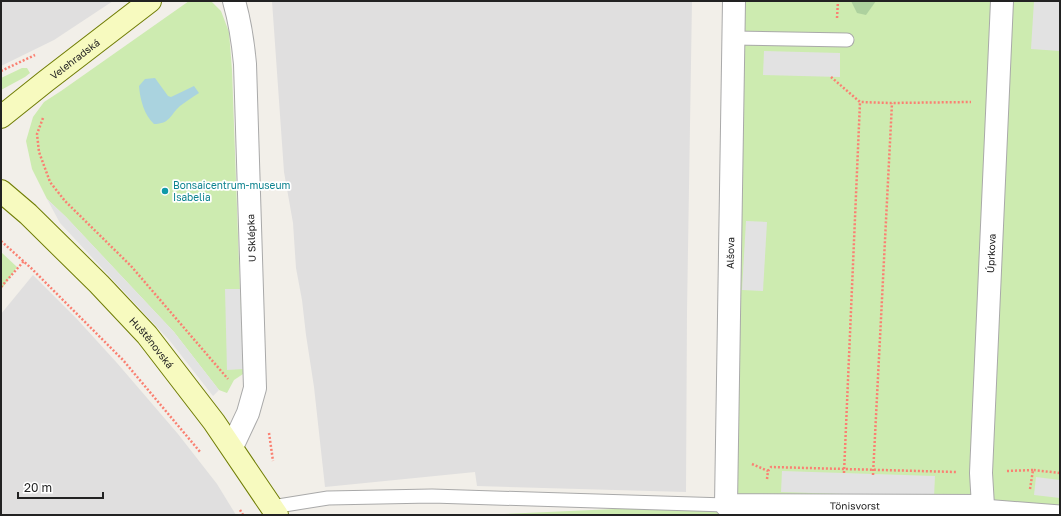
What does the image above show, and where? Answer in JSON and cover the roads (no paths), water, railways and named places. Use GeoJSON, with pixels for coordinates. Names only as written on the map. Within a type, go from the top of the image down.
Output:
{"type":"FeatureCollection","features":[{"type":"Feature","properties":{"kind":"street","name":"Velehradská"},"geometry":{"type":"LineString","coordinates":[[1,117],[150,1]]}},
{"type":"Feature","properties":{"kind":"street","name":"U Sklépka"},"geometry":{"type":"LineString","coordinates":[[232,447],[248,413],[255,388],[245,64],[239,16],[234,1]]}},
{"type":"Feature","properties":{"kind":"street","name":"Alšova"},"geometry":{"type":"LineString","coordinates":[[726,505],[734,1]]}},
{"type":"Feature","properties":{"kind":"street","name":"Úprkova"},"geometry":{"type":"LineString","coordinates":[[983,511],[980,473],[1002,1]]}},
{"type":"Feature","properties":{"kind":"street","name":"Huštěnovská"},"geometry":{"type":"LineString","coordinates":[[1,191],[28,214],[99,284],[147,335],[182,379],[232,447],[274,511]]}},
{"type":"Feature","properties":{"kind":"street","name":"Tönisvorst"},"geometry":{"type":"LineString","coordinates":[[726,505],[983,511]]}},
{"type":"Feature","properties":{"kind":"lane"},"geometry":{"type":"LineString","coordinates":[[733,38],[847,40]]}},
{"type":"Feature","properties":{"kind":"lane"},"geometry":{"type":"LineString","coordinates":[[274,511],[328,498],[432,496],[726,505]]}},
{"type":"Feature","properties":{"kind":"lane"},"geometry":{"type":"LineString","coordinates":[[983,511],[1060,512]]}},
{"type":"Feature","properties":{"kind":"water"},"geometry":{"type":"Polygon","coordinates":[[[155,78],[168,96],[171,97],[194,86],[199,93],[180,106],[167,121],[154,124],[143,106],[139,86],[145,79],[155,78]]]}},
{"type":"Feature","properties":{"kind":"place","name":"Bonsaicentrum-museum Isabelia"},"geometry":{"type":"Point","coordinates":[165,191]}}]}
